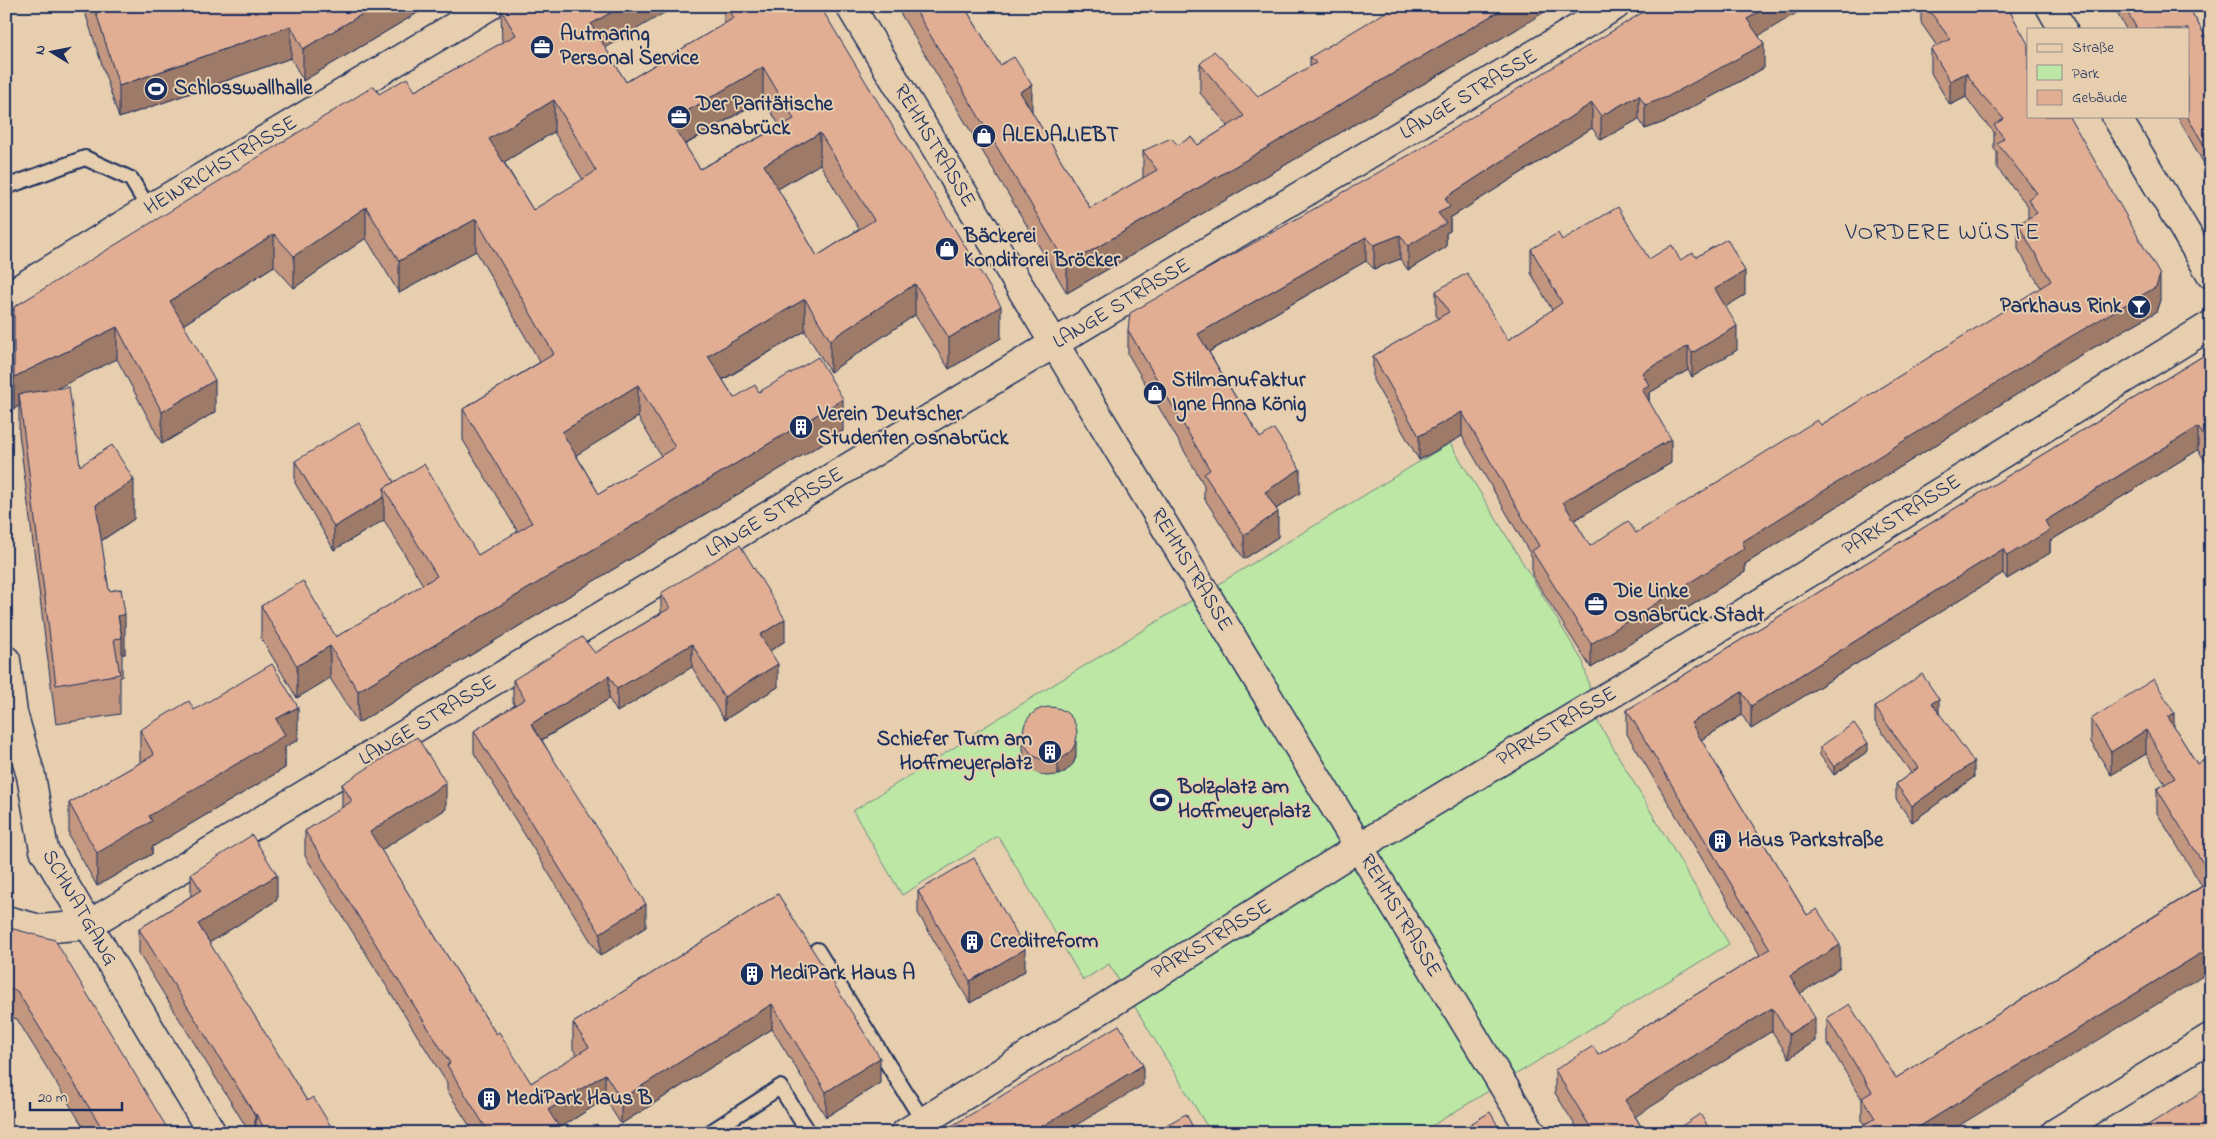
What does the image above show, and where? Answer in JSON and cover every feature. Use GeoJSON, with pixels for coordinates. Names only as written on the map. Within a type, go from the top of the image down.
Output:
{"type":"FeatureCollection","features":[{"type":"Feature","properties":{"kind":"street","name":"HEINRICHSTRASSE"},"geometry":{"type":"LineString","coordinates":[[6,297],[149,209],[489,6]]}},
{"type":"Feature","properties":{"kind":"street","name":"REHMSTRASSE"},"geometry":{"type":"LineString","coordinates":[[850,6],[1532,1133]]}},
{"type":"Feature","properties":{"kind":"street","name":"LANGE STRASSE"},"geometry":{"type":"LineString","coordinates":[[88,925],[1616,6]]}},
{"type":"Feature","properties":{"kind":"street"},"geometry":{"type":"LineString","coordinates":[[2050,6],[2063,28]]}},
{"type":"Feature","properties":{"kind":"street"},"geometry":{"type":"LineString","coordinates":[[2117,118],[2211,274]]}},
{"type":"Feature","properties":{"kind":"street","name":"PARKSTRASSE"},"geometry":{"type":"LineString","coordinates":[[914,1127],[1358,847],[1664,662],[2211,325]]}},
{"type":"Feature","properties":{"kind":"street","name":"SCHNATGANG"},"geometry":{"type":"LineString","coordinates":[[6,660],[13,713],[31,776],[44,850],[212,1133]]}},
{"type":"Feature","properties":{"kind":"street"},"geometry":{"type":"LineString","coordinates":[[6,920],[40,929],[88,925]]}},
{"type":"Feature","properties":{"kind":"street"},"geometry":{"type":"LineString","coordinates":[[2055,1133],[2211,1037]]}},
{"type":"Feature","properties":{"kind":"lane"},"geometry":{"type":"LineString","coordinates":[[6,187],[84,158],[131,179],[149,209]]}},
{"type":"Feature","properties":{"kind":"lane"},"geometry":{"type":"LineString","coordinates":[[818,950],[914,1127]]}},
{"type":"Feature","properties":{"kind":"lane"},"geometry":{"type":"LineString","coordinates":[[709,1133],[780,1087],[809,1133]]}},
{"type":"Feature","properties":{"kind":"green space"},"geometry":{"type":"Polygon","coordinates":[[[1450,443],[1583,662],[1598,722],[1729,944],[1420,1133],[1211,1133],[1109,964],[1083,980],[998,836],[902,895],[853,811],[971,737],[971,735],[1450,443]]]}},
{"type":"Feature","properties":{"kind":"building"},"geometry":{"type":"Polygon","coordinates":[[[94,6],[376,6],[303,49],[291,26],[119,86],[94,6]]]}},
{"type":"Feature","properties":{"kind":"building"},"geometry":{"type":"Polygon","coordinates":[[[508,6],[622,6],[591,24],[626,82],[734,18],[727,6],[820,6],[1001,306],[949,338],[915,284],[830,340],[805,299],[708,356],[734,398],[755,385],[759,392],[818,357],[843,399],[358,691],[330,646],[297,666],[261,606],[303,581],[336,637],[437,576],[384,488],[424,464],[478,555],[532,523],[463,409],[554,354],[476,219],[399,261],[366,207],[294,256],[274,234],[170,301],[215,380],[162,412],[117,327],[14,377],[14,307],[374,86],[379,94],[407,78],[415,91],[516,35],[501,10],[508,6]],[[763,67],[670,121],[700,169],[794,119],[763,67]],[[554,100],[489,139],[533,210],[596,171],[554,100]],[[820,133],[764,165],[817,256],[874,220],[820,133]],[[638,385],[562,432],[599,494],[675,447],[638,385]]]}},
{"type":"Feature","properties":{"kind":"building"},"geometry":{"type":"Polygon","coordinates":[[[913,6],[964,6],[1000,65],[1014,57],[1032,85],[1020,92],[1090,208],[1157,170],[1143,151],[1171,138],[1178,145],[1191,137],[1198,145],[1244,116],[1200,64],[1214,51],[1258,96],[1316,63],[1310,57],[1396,6],[1508,6],[1067,265],[913,6]]]}},
{"type":"Feature","properties":{"kind":"building"},"geometry":{"type":"Polygon","coordinates":[[[1653,6],[1769,6],[1747,19],[1764,44],[1667,97],[1645,105],[1639,95],[1601,116],[1592,103],[1445,198],[1450,207],[1438,213],[1446,223],[1408,246],[1400,235],[1374,245],[1366,237],[1198,334],[1260,438],[1274,429],[1300,469],[1265,492],[1278,512],[1244,535],[1204,474],[1210,470],[1128,330],[1130,313],[1418,150],[1653,6]]]}},
{"type":"Feature","properties":{"kind":"building"},"geometry":{"type":"Polygon","coordinates":[[[1926,6],[2007,6],[2027,42],[2027,118],[2070,118],[2160,275],[2156,287],[2070,337],[1742,542],[1745,548],[1591,644],[1532,551],[1539,546],[1462,412],[1419,436],[1373,356],[1449,312],[1436,291],[1467,273],[1508,340],[1562,303],[1531,249],[1558,233],[1562,240],[1618,207],[1649,259],[1672,245],[1680,260],[1693,253],[1696,257],[1727,239],[1745,271],[1715,289],[1737,326],[1692,353],[1688,346],[1642,373],[1649,385],[1642,389],[1671,439],[1563,502],[1590,546],[1628,521],[1636,533],[1817,420],[1821,425],[2051,281],[2018,224],[2037,213],[2028,199],[2037,193],[1997,143],[2004,138],[1994,125],[2004,119],[1982,95],[1966,73],[1950,81],[1931,49],[1950,39],[1926,6]]]}},
{"type":"Feature","properties":{"kind":"building"},"geometry":{"type":"Polygon","coordinates":[[[2124,6],[2188,6],[2211,46],[2211,157],[2188,118],[2190,118],[2190,28],[2136,28],[2124,6]]]}},
{"type":"Feature","properties":{"kind":"building"},"geometry":{"type":"Polygon","coordinates":[[[2211,351],[2211,447],[2198,427],[2045,521],[2050,530],[2007,556],[2003,549],[1751,706],[1742,692],[1691,723],[1807,915],[1817,909],[1840,945],[1790,976],[1815,1018],[1789,1034],[1772,1008],[1625,1100],[1645,1133],[1594,1133],[1555,1070],[1593,1046],[1598,1055],[1770,949],[1627,710],[2211,351]]]}},
{"type":"Feature","properties":{"kind":"building"},"geometry":{"type":"Polygon","coordinates":[[[69,387],[80,466],[112,445],[134,480],[96,505],[109,591],[121,589],[125,614],[118,616],[122,638],[114,639],[120,674],[56,685],[19,394],[69,387]]]}},
{"type":"Feature","properties":{"kind":"building"},"geometry":{"type":"Polygon","coordinates":[[[359,423],[394,482],[384,488],[384,497],[334,527],[295,461],[359,423]]]}},
{"type":"Feature","properties":{"kind":"building"},"geometry":{"type":"Polygon","coordinates":[[[740,545],[785,619],[760,635],[778,664],[724,697],[692,644],[617,689],[609,676],[531,724],[646,904],[600,933],[474,731],[525,699],[513,680],[582,637],[595,653],[670,608],[661,593],[740,545]]]}},
{"type":"Feature","properties":{"kind":"building"},"geometry":{"type":"Polygon","coordinates":[[[272,664],[298,707],[276,719],[285,735],[149,816],[152,821],[97,853],[69,803],[154,755],[140,730],[189,701],[194,710],[272,664]]]}},
{"type":"Feature","properties":{"kind":"building"},"geometry":{"type":"Polygon","coordinates":[[[1922,674],[1939,699],[1932,703],[1974,762],[1912,806],[1896,784],[1918,768],[1875,707],[1922,674]]]}},
{"type":"Feature","properties":{"kind":"building"},"geometry":{"type":"Polygon","coordinates":[[[2154,679],[2174,713],[2168,717],[2197,764],[2203,760],[2211,773],[2211,876],[2157,789],[2175,778],[2146,730],[2111,752],[2091,719],[2154,679]]]}},
{"type":"Feature","properties":{"kind":"building","name":"Schiefer Turm am Hoffmeyerplatz"},"geometry":{"type":"Polygon","coordinates":[[[1050,707],[1060,709],[1069,715],[1075,724],[1077,734],[1075,744],[1069,753],[1060,759],[1050,761],[1040,759],[1031,753],[1025,744],[1023,734],[1025,724],[1031,715],[1040,709],[1050,707]]]}},
{"type":"Feature","properties":{"kind":"building"},"geometry":{"type":"Polygon","coordinates":[[[1854,723],[1868,743],[1834,767],[1820,747],[1854,723]]]}},
{"type":"Feature","properties":{"kind":"building"},"geometry":{"type":"Polygon","coordinates":[[[417,737],[446,783],[370,832],[496,1034],[499,1032],[531,1083],[589,1047],[573,1023],[778,894],[880,1058],[826,1092],[772,1004],[621,1099],[605,1074],[548,1110],[563,1133],[489,1133],[447,1065],[450,1063],[305,831],[352,801],[342,784],[417,737]]]}},
{"type":"Feature","properties":{"kind":"building"},"geometry":{"type":"Polygon","coordinates":[[[252,835],[277,875],[198,924],[307,1101],[313,1097],[335,1133],[267,1133],[139,929],[201,890],[191,874],[252,835]]]}},
{"type":"Feature","properties":{"kind":"building","name":"Creditreform"},"geometry":{"type":"Polygon","coordinates":[[[974,858],[1025,949],[970,981],[918,891],[974,858]]]}},
{"type":"Feature","properties":{"kind":"building"},"geometry":{"type":"Polygon","coordinates":[[[2211,881],[2211,947],[1909,1133],[1851,1133],[1875,1118],[1862,1098],[1872,1092],[1827,1018],[1849,1004],[1896,1078],[2211,881]]]}},
{"type":"Feature","properties":{"kind":"building"},"geometry":{"type":"Polygon","coordinates":[[[6,927],[55,940],[170,1133],[105,1133],[17,991],[6,988],[6,927]]]}},
{"type":"Feature","properties":{"kind":"building"},"geometry":{"type":"Polygon","coordinates":[[[1119,1025],[1143,1065],[1031,1133],[940,1133],[1119,1025]]]}},
{"type":"Feature","properties":{"kind":"building"},"geometry":{"type":"Polygon","coordinates":[[[2211,1086],[2211,1133],[2135,1133],[2211,1086]]]}},
{"type":"Feature","properties":{"kind":"building"},"geometry":{"type":"Polygon","coordinates":[[[1490,1112],[1502,1133],[1456,1133],[1490,1112]]]}},
{"type":"Feature","properties":{"kind":"building"},"geometry":{"type":"Polygon","coordinates":[[[1186,1114],[1196,1133],[1152,1133],[1186,1114]]]}},
{"type":"Feature","properties":{"kind":"building"},"geometry":{"type":"Polygon","coordinates":[[[1700,1114],[1712,1133],[1671,1133],[1700,1114]]]}},
{"type":"Feature","properties":{"kind":"place","name":"Autmaring Personal Service"},"geometry":{"type":"Point","coordinates":[542,47]}},
{"type":"Feature","properties":{"kind":"place","name":"Schlosswallhalle"},"geometry":{"type":"Point","coordinates":[156,89]}},
{"type":"Feature","properties":{"kind":"place","name":"Der Paritätische Osnabrück"},"geometry":{"type":"Point","coordinates":[679,117]}},
{"type":"Feature","properties":{"kind":"place","name":"ALENA.LIEBT"},"geometry":{"type":"Point","coordinates":[984,136]}},
{"type":"Feature","properties":{"kind":"place","name":"Bäckerei Konditorei Bröcker"},"geometry":{"type":"Point","coordinates":[947,249]}},
{"type":"Feature","properties":{"kind":"place","name":"Parkhaus Rink"},"geometry":{"type":"Point","coordinates":[2139,307]}},
{"type":"Feature","properties":{"kind":"place","name":"Stilmanufaktur Igne Anna König"},"geometry":{"type":"Point","coordinates":[1155,393]}},
{"type":"Feature","properties":{"kind":"place","name":"Verein Deutscher Studenten Osnabrück"},"geometry":{"type":"Point","coordinates":[801,427]}},
{"type":"Feature","properties":{"kind":"place","name":"Die Linke Osnabrück Stadt"},"geometry":{"type":"Point","coordinates":[1596,604]}},
{"type":"Feature","properties":{"kind":"place","name":"Schiefer Turm am Hoffmeyerplatz"},"geometry":{"type":"Point","coordinates":[1050,752]}},
{"type":"Feature","properties":{"kind":"place","name":"Bolzplatz am Hoffmeyerplatz"},"geometry":{"type":"Point","coordinates":[1161,800]}},
{"type":"Feature","properties":{"kind":"place","name":"Haus Parkstraße"},"geometry":{"type":"Point","coordinates":[1720,841]}},
{"type":"Feature","properties":{"kind":"place","name":"Creditreform"},"geometry":{"type":"Point","coordinates":[972,942]}},
{"type":"Feature","properties":{"kind":"place","name":"MediPark Haus A"},"geometry":{"type":"Point","coordinates":[752,974]}},
{"type":"Feature","properties":{"kind":"place","name":"MediPark Haus B"},"geometry":{"type":"Point","coordinates":[489,1099]}},
{"type":"Feature","properties":{"kind":"district","name":"VORDERE WÜSTE"},"geometry":{"type":"Point","coordinates":[1943,233]}}]}
